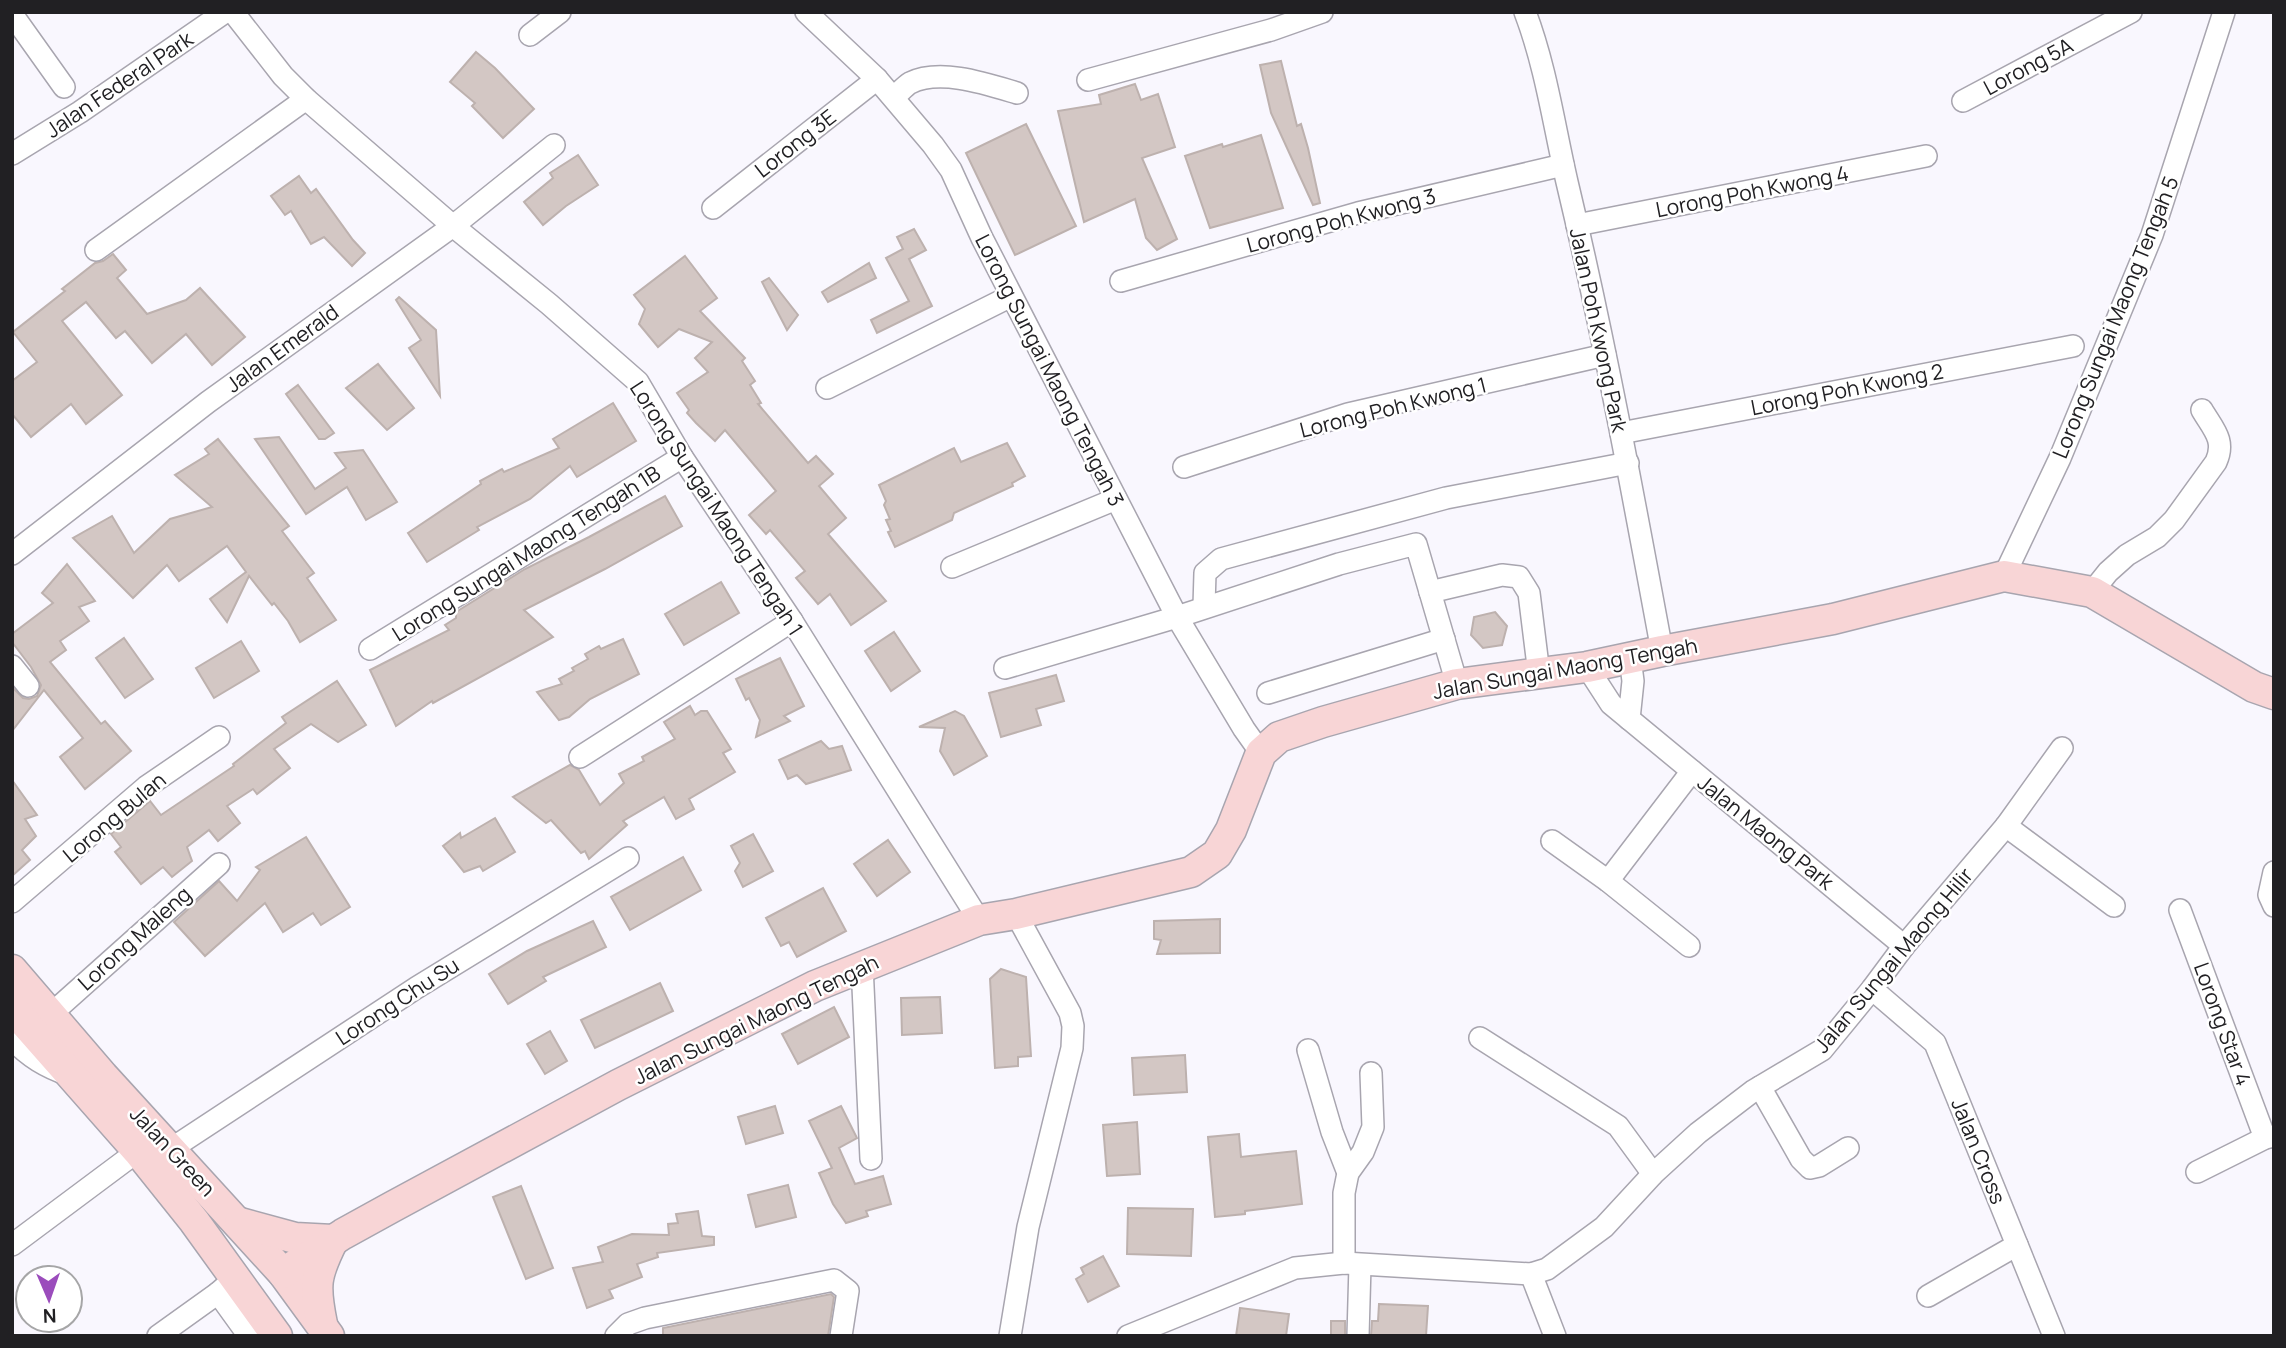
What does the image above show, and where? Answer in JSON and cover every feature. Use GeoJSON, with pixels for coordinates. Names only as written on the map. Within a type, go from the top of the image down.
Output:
{"type":"FeatureCollection","features":[{"type":"Feature","properties":{"kind":"street","name":"Jalan Federal Park"},"geometry":{"type":"LineString","coordinates":[[12,155],[80,112],[225,12]]}},
{"type":"Feature","properties":{"kind":"street","name":"Lorong Sungai Maong Tengah 1"},"geometry":{"type":"LineString","coordinates":[[233,12],[306,99],[638,382],[682,457],[792,621],[979,920]]}},
{"type":"Feature","properties":{"kind":"street"},"geometry":{"type":"LineString","coordinates":[[530,35],[560,12]]}},
{"type":"Feature","properties":{"kind":"street","name":"Lorong Sungai Maong Tengah 3"},"geometry":{"type":"LineString","coordinates":[[806,12],[894,97],[951,170],[982,239],[1177,617],[1261,753]]}},
{"type":"Feature","properties":{"kind":"street"},"geometry":{"type":"LineString","coordinates":[[1088,80],[1271,30],[1322,12]]}},
{"type":"Feature","properties":{"kind":"street","name":"Lorong 5A"},"geometry":{"type":"LineString","coordinates":[[1963,101],[2131,12]]}},
{"type":"Feature","properties":{"kind":"street","name":"Lorong Sungai Maong Tengah 5"},"geometry":{"type":"LineString","coordinates":[[2004,576],[2060,458],[2152,235],[2224,12]]}},
{"type":"Feature","properties":{"kind":"street"},"geometry":{"type":"LineString","coordinates":[[12,14],[64,87]]}},
{"type":"Feature","properties":{"kind":"street","name":"Jalan Poh Kwong Park"},"geometry":{"type":"LineString","coordinates":[[1532,14],[1628,463],[1662,651]]}},
{"type":"Feature","properties":{"kind":"street"},"geometry":{"type":"LineString","coordinates":[[894,97],[910,83],[939,76],[980,82],[1017,93]]}},
{"type":"Feature","properties":{"kind":"street","name":"Lorong 3E"},"geometry":{"type":"LineString","coordinates":[[713,208],[877,79]]}},
{"type":"Feature","properties":{"kind":"street"},"geometry":{"type":"LineString","coordinates":[[96,250],[306,99]]}},
{"type":"Feature","properties":{"kind":"street","name":"Jalan Emerald"},"geometry":{"type":"LineString","coordinates":[[12,554],[208,402],[453,226],[554,145]]}},
{"type":"Feature","properties":{"kind":"street","name":"Lorong Poh Kwong 4"},"geometry":{"type":"LineString","coordinates":[[1577,225],[1926,156]]}},
{"type":"Feature","properties":{"kind":"street","name":"Lorong Poh Kwong 3"},"geometry":{"type":"LineString","coordinates":[[1121,281],[1358,213],[1563,165]]}},
{"type":"Feature","properties":{"kind":"street"},"geometry":{"type":"LineString","coordinates":[[827,388],[1011,296]]}},
{"type":"Feature","properties":{"kind":"street","name":"Lorong Poh Kwong 2"},"geometry":{"type":"LineString","coordinates":[[1621,433],[2073,346]]}},
{"type":"Feature","properties":{"kind":"street","name":"Lorong Poh Kwong 1"},"geometry":{"type":"LineString","coordinates":[[1184,467],[1348,414],[1605,355]]}},
{"type":"Feature","properties":{"kind":"street"},"geometry":{"type":"LineString","coordinates":[[2092,592],[2108,572],[2133,551],[2157,537],[2174,520],[2216,462],[2220,453],[2220,440],[2202,410]]}},
{"type":"Feature","properties":{"kind":"street","name":"Lorong Sungai Maong Tengah 1B"},"geometry":{"type":"LineString","coordinates":[[370,649],[682,457]]}},
{"type":"Feature","properties":{"kind":"street"},"geometry":{"type":"LineString","coordinates":[[1204,606],[1205,573],[1221,559],[1446,498],[1628,463]]}},
{"type":"Feature","properties":{"kind":"street"},"geometry":{"type":"LineString","coordinates":[[952,567],[1116,499]]}},
{"type":"Feature","properties":{"kind":"street"},"geometry":{"type":"LineString","coordinates":[[1407,508],[1457,684]]}},
{"type":"Feature","properties":{"kind":"street"},"geometry":{"type":"LineString","coordinates":[[1005,668],[1177,617],[1339,564],[1416,544]]}},
{"type":"Feature","properties":{"kind":"street"},"geometry":{"type":"LineString","coordinates":[[1430,592],[1502,575],[1519,577],[1529,593],[1539,674]]}},
{"type":"Feature","properties":{"kind":"street","name":"Jalan Sungai Maong Tengah"},"geometry":{"type":"LineString","coordinates":[[284,1273],[333,1240],[618,1085],[862,965],[979,920],[1016,914],[1191,872],[1217,854],[1231,830],[1261,753],[1279,737],[1323,722],[1457,684],[1587,667],[1833,619],[2004,576],[2092,592],[2253,687],[2274,694]]}},
{"type":"Feature","properties":{"kind":"street"},"geometry":{"type":"LineString","coordinates":[[580,757],[792,621]]}},
{"type":"Feature","properties":{"kind":"street"},"geometry":{"type":"LineString","coordinates":[[1268,693],[1444,639]]}},
{"type":"Feature","properties":{"kind":"street"},"geometry":{"type":"LineString","coordinates":[[1629,719],[1633,681],[1630,657]]}},
{"type":"Feature","properties":{"kind":"street"},"geometry":{"type":"LineString","coordinates":[[12,666],[28,686]]}},
{"type":"Feature","properties":{"kind":"street","name":"Jalan Maong Park"},"geometry":{"type":"LineString","coordinates":[[1587,667],[1611,704],[1904,946]]}},
{"type":"Feature","properties":{"kind":"street","name":"Lorong Bulan"},"geometry":{"type":"LineString","coordinates":[[12,902],[146,787],[219,737]]}},
{"type":"Feature","properties":{"kind":"street","name":"Jalan Sungai Maong Hilir"},"geometry":{"type":"LineString","coordinates":[[1531,1274],[1547,1269],[1604,1227],[1653,1174],[1698,1133],[1760,1087],[1822,1050],[1904,946],[2006,826],[2062,748]]}},
{"type":"Feature","properties":{"kind":"street"},"geometry":{"type":"LineString","coordinates":[[1608,881],[1692,771]]}},
{"type":"Feature","properties":{"kind":"street"},"geometry":{"type":"LineString","coordinates":[[2006,826],[2114,906]]}},
{"type":"Feature","properties":{"kind":"street"},"geometry":{"type":"LineString","coordinates":[[1552,841],[1608,881],[1689,946]]}},
{"type":"Feature","properties":{"kind":"street","name":"Lorong Chu Su"},"geometry":{"type":"LineString","coordinates":[[171,1149],[415,988],[628,858]]}},
{"type":"Feature","properties":{"kind":"street","name":"Lorong Maleng"},"geometry":{"type":"LineString","coordinates":[[51,1014],[219,864]]}},
{"type":"Feature","properties":{"kind":"street"},"geometry":{"type":"LineString","coordinates":[[2274,872],[2269,895],[2274,906]]}},
{"type":"Feature","properties":{"kind":"street","name":"Lorong Star 4"},"geometry":{"type":"LineString","coordinates":[[2180,910],[2269,1137],[2197,1172]]}},
{"type":"Feature","properties":{"kind":"street"},"geometry":{"type":"LineString","coordinates":[[1010,1336],[1028,1227],[1072,1048],[1073,1026],[1070,1013],[1016,914]]}},
{"type":"Feature","properties":{"kind":"street"},"geometry":{"type":"LineString","coordinates":[[862,965],[871,1158]]}},
{"type":"Feature","properties":{"kind":"street","name":"Jalan Green"},"geometry":{"type":"LineString","coordinates":[[12,970],[103,1076],[284,1273],[326,1331]]}},
{"type":"Feature","properties":{"kind":"street","name":"Jalan Cross"},"geometry":{"type":"LineString","coordinates":[[1872,989],[1936,1043],[2017,1245],[2046,1333]]}},
{"type":"Feature","properties":{"kind":"street","name":"Jalan Green"},"geometry":{"type":"LineString","coordinates":[[12,1008],[138,1151],[194,1222],[226,1286],[278,1336]]}},
{"type":"Feature","properties":{"kind":"street"},"geometry":{"type":"LineString","coordinates":[[1480,1038],[1618,1126],[1653,1174]]}},
{"type":"Feature","properties":{"kind":"street"},"geometry":{"type":"LineString","coordinates":[[12,1039],[43,1065],[74,1077]]}},
{"type":"Feature","properties":{"kind":"street"},"geometry":{"type":"LineString","coordinates":[[1308,1050],[1332,1132],[1348,1174]]}},
{"type":"Feature","properties":{"kind":"street"},"geometry":{"type":"LineString","coordinates":[[1358,1336],[1344,1193],[1348,1174],[1363,1152],[1373,1127],[1371,1073]]}},
{"type":"Feature","properties":{"kind":"street"},"geometry":{"type":"LineString","coordinates":[[1760,1087],[1801,1159],[1810,1168],[1819,1166],[1847,1148]]}},
{"type":"Feature","properties":{"kind":"street"},"geometry":{"type":"LineString","coordinates":[[12,1245],[138,1151]]}},
{"type":"Feature","properties":{"kind":"street"},"geometry":{"type":"LineString","coordinates":[[194,1222],[253,1262],[284,1273],[278,1293],[278,1336]]}},
{"type":"Feature","properties":{"kind":"street"},"geometry":{"type":"LineString","coordinates":[[240,1223],[295,1238],[333,1240],[320,1267],[316,1294],[326,1331]]}},
{"type":"Feature","properties":{"kind":"street"},"geometry":{"type":"LineString","coordinates":[[1928,1296],[2017,1245]]}},
{"type":"Feature","properties":{"kind":"street"},"geometry":{"type":"LineString","coordinates":[[1128,1336],[1295,1268],[1352,1264],[1531,1274],[1555,1336]]}},
{"type":"Feature","properties":{"kind":"street"},"geometry":{"type":"LineString","coordinates":[[622,1333],[628,1324],[645,1318],[834,1280],[848,1291],[841,1336]]}},
{"type":"Feature","properties":{"kind":"street"},"geometry":{"type":"LineString","coordinates":[[158,1336],[226,1286],[249,1336]]}},
{"type":"Feature","properties":{"kind":"building"},"geometry":{"type":"Polygon","coordinates":[[[476,52],[534,109],[503,138],[472,106],[475,103],[450,82],[476,52]]]}},
{"type":"Feature","properties":{"kind":"building"},"geometry":{"type":"Polygon","coordinates":[[[1281,61],[1297,126],[1301,124],[1308,148],[1320,203],[1313,205],[1271,113],[1260,65],[1281,61]]]}},
{"type":"Feature","properties":{"kind":"building"},"geometry":{"type":"Polygon","coordinates":[[[1135,84],[1141,100],[1158,94],[1175,147],[1142,158],[1177,239],[1157,250],[1146,238],[1135,199],[1084,222],[1058,111],[1101,104],[1099,95],[1135,84]]]}},
{"type":"Feature","properties":{"kind":"building"},"geometry":{"type":"Polygon","coordinates":[[[1026,124],[1076,226],[1015,255],[966,153],[1026,124]]]}},
{"type":"Feature","properties":{"kind":"building"},"geometry":{"type":"Polygon","coordinates":[[[1261,135],[1283,208],[1210,228],[1185,156],[1261,135]]]}},
{"type":"Feature","properties":{"kind":"building"},"geometry":{"type":"Polygon","coordinates":[[[578,155],[598,185],[543,225],[524,202],[553,178],[550,173],[578,155]]]}},
{"type":"Feature","properties":{"kind":"building"},"geometry":{"type":"Polygon","coordinates":[[[299,176],[311,193],[316,189],[365,253],[352,266],[324,237],[311,244],[291,211],[285,215],[271,196],[299,176]]]}},
{"type":"Feature","properties":{"kind":"building"},"geometry":{"type":"Polygon","coordinates":[[[914,229],[926,250],[909,259],[932,306],[877,333],[871,320],[909,301],[886,258],[903,249],[897,237],[914,229]]]}},
{"type":"Feature","properties":{"kind":"building"},"geometry":{"type":"Polygon","coordinates":[[[113,254],[126,270],[117,278],[147,314],[186,300],[200,288],[245,337],[212,365],[186,334],[152,363],[125,331],[116,338],[86,302],[62,321],[122,395],[86,424],[71,404],[31,437],[12,414],[12,381],[37,362],[13,332],[65,291],[62,289],[95,263],[113,254]]]}},
{"type":"Feature","properties":{"kind":"building"},"geometry":{"type":"Polygon","coordinates":[[[685,256],[717,298],[700,311],[745,358],[742,361],[755,381],[750,385],[761,403],[758,404],[808,463],[816,456],[833,474],[819,486],[846,518],[828,534],[886,601],[851,625],[830,594],[818,604],[796,578],[805,571],[770,530],[766,534],[749,515],[776,491],[725,430],[715,441],[696,423],[687,413],[689,410],[677,393],[708,372],[695,358],[712,342],[679,329],[658,347],[639,324],[645,309],[634,295],[685,256]]]}},
{"type":"Feature","properties":{"kind":"building"},"geometry":{"type":"Polygon","coordinates":[[[869,263],[876,278],[828,302],[822,292],[869,263]]]}},
{"type":"Feature","properties":{"kind":"building"},"geometry":{"type":"Polygon","coordinates":[[[769,278],[798,315],[787,330],[762,282],[769,278]]]}},
{"type":"Feature","properties":{"kind":"building"},"geometry":{"type":"Polygon","coordinates":[[[399,297],[436,330],[440,396],[409,348],[421,340],[396,300],[399,297]]]}},
{"type":"Feature","properties":{"kind":"building"},"geometry":{"type":"Polygon","coordinates":[[[378,364],[414,408],[387,430],[346,388],[378,364]]]}},
{"type":"Feature","properties":{"kind":"building"},"geometry":{"type":"Polygon","coordinates":[[[298,385],[334,433],[325,439],[319,439],[286,394],[298,385]]]}},
{"type":"Feature","properties":{"kind":"building"},"geometry":{"type":"Polygon","coordinates":[[[613,403],[636,441],[577,477],[570,466],[530,499],[477,527],[479,530],[427,562],[408,533],[481,484],[480,481],[502,469],[504,472],[559,448],[553,439],[613,403]]]}},
{"type":"Feature","properties":{"kind":"building"},"geometry":{"type":"Polygon","coordinates":[[[279,437],[315,489],[346,468],[335,453],[363,450],[397,502],[366,520],[347,487],[306,514],[255,439],[279,437]]]}},
{"type":"Feature","properties":{"kind":"building"},"geometry":{"type":"Polygon","coordinates":[[[218,439],[289,526],[282,531],[314,573],[307,578],[336,620],[300,642],[288,621],[249,576],[227,622],[210,599],[246,572],[227,546],[179,581],[167,565],[133,598],[73,538],[112,516],[134,553],[170,519],[212,507],[175,475],[209,454],[205,449],[218,439]]]}},
{"type":"Feature","properties":{"kind":"building"},"geometry":{"type":"Polygon","coordinates":[[[1007,443],[1025,476],[1012,483],[1013,486],[954,513],[952,520],[895,547],[888,532],[891,531],[886,520],[890,519],[879,485],[954,448],[961,462],[1007,443]]]}},
{"type":"Feature","properties":{"kind":"building"},"geometry":{"type":"Polygon","coordinates":[[[665,496],[682,526],[524,610],[553,637],[433,703],[432,701],[396,726],[370,670],[449,630],[445,625],[456,618],[456,612],[525,569],[665,496]]]}},
{"type":"Feature","properties":{"kind":"building"},"geometry":{"type":"Polygon","coordinates":[[[67,564],[95,601],[79,607],[89,621],[60,641],[66,650],[50,662],[101,724],[105,721],[131,751],[85,789],[60,757],[83,738],[44,690],[12,731],[12,687],[23,698],[29,699],[37,696],[41,685],[12,642],[12,634],[53,603],[42,593],[67,564]]]}},
{"type":"Feature","properties":{"kind":"building"},"geometry":{"type":"Polygon","coordinates":[[[721,582],[739,613],[684,645],[665,614],[721,582]]]}},
{"type":"Feature","properties":{"kind":"building"},"geometry":{"type":"Polygon","coordinates":[[[1495,612],[1507,626],[1502,645],[1483,648],[1471,635],[1474,617],[1495,612]]]}},
{"type":"Feature","properties":{"kind":"building"},"geometry":{"type":"Polygon","coordinates":[[[894,632],[920,671],[891,691],[865,651],[894,632]]]}},
{"type":"Feature","properties":{"kind":"building"},"geometry":{"type":"Polygon","coordinates":[[[124,638],[153,679],[125,698],[96,658],[124,638]]]}},
{"type":"Feature","properties":{"kind":"building"},"geometry":{"type":"Polygon","coordinates":[[[623,639],[639,674],[590,699],[569,717],[559,720],[537,692],[562,684],[559,679],[588,659],[585,654],[599,646],[601,649],[623,639]]]}},
{"type":"Feature","properties":{"kind":"building"},"geometry":{"type":"Polygon","coordinates":[[[241,641],[259,671],[214,698],[196,668],[241,641]]]}},
{"type":"Feature","properties":{"kind":"building"},"geometry":{"type":"Polygon","coordinates":[[[780,658],[804,706],[784,716],[790,721],[756,737],[760,720],[736,679],[780,658]]]}},
{"type":"Feature","properties":{"kind":"building"},"geometry":{"type":"Polygon","coordinates":[[[1056,675],[1064,701],[1036,709],[1041,725],[1001,737],[989,693],[1056,675]]]}},
{"type":"Feature","properties":{"kind":"building"},"geometry":{"type":"Polygon","coordinates":[[[337,681],[366,725],[338,742],[311,724],[274,749],[290,768],[257,794],[253,789],[227,806],[240,823],[218,841],[209,830],[187,847],[192,861],[172,877],[163,867],[141,884],[115,852],[121,847],[111,834],[150,801],[161,815],[234,766],[233,764],[286,723],[282,717],[337,681]]]}},
{"type":"Feature","properties":{"kind":"building"},"geometry":{"type":"Polygon","coordinates":[[[690,706],[695,715],[707,711],[731,749],[723,753],[735,772],[689,799],[694,809],[676,819],[664,797],[623,821],[627,825],[589,859],[585,851],[581,853],[551,820],[546,823],[513,797],[570,765],[579,770],[600,805],[624,783],[619,774],[644,761],[642,757],[675,739],[664,722],[690,706]]]}},
{"type":"Feature","properties":{"kind":"building"},"geometry":{"type":"Polygon","coordinates":[[[955,711],[964,716],[987,756],[954,775],[940,751],[945,728],[919,727],[955,711]]]}},
{"type":"Feature","properties":{"kind":"building"},"geometry":{"type":"Polygon","coordinates":[[[821,741],[829,749],[842,746],[851,770],[806,784],[797,775],[788,779],[779,760],[821,741]]]}},
{"type":"Feature","properties":{"kind":"building"},"geometry":{"type":"Polygon","coordinates":[[[12,780],[37,815],[25,819],[36,836],[22,850],[30,860],[12,876],[12,780]]]}},
{"type":"Feature","properties":{"kind":"building"},"geometry":{"type":"Polygon","coordinates":[[[495,818],[515,852],[483,871],[480,866],[464,872],[443,846],[460,833],[461,838],[495,818]]]}},
{"type":"Feature","properties":{"kind":"building"},"geometry":{"type":"Polygon","coordinates":[[[753,834],[773,871],[743,887],[735,871],[740,863],[731,846],[753,834]]]}},
{"type":"Feature","properties":{"kind":"building"},"geometry":{"type":"Polygon","coordinates":[[[306,837],[350,907],[321,925],[313,913],[283,932],[265,903],[205,956],[174,922],[219,881],[237,901],[260,870],[256,867],[306,837]]]}},
{"type":"Feature","properties":{"kind":"building"},"geometry":{"type":"Polygon","coordinates":[[[888,840],[910,872],[877,896],[854,864],[888,840]]]}},
{"type":"Feature","properties":{"kind":"building"},"geometry":{"type":"Polygon","coordinates":[[[683,857],[701,890],[630,930],[611,897],[683,857]]]}},
{"type":"Feature","properties":{"kind":"building"},"geometry":{"type":"Polygon","coordinates":[[[823,888],[846,931],[797,957],[789,942],[781,946],[766,918],[823,888]]]}},
{"type":"Feature","properties":{"kind":"building"},"geometry":{"type":"Polygon","coordinates":[[[1220,919],[1220,953],[1157,954],[1161,940],[1154,939],[1154,921],[1220,919]]]}},
{"type":"Feature","properties":{"kind":"building"},"geometry":{"type":"Polygon","coordinates":[[[593,921],[606,947],[543,977],[546,981],[508,1004],[489,974],[527,951],[593,921]]]}},
{"type":"Feature","properties":{"kind":"building"},"geometry":{"type":"Polygon","coordinates":[[[1001,969],[1026,977],[1031,1056],[1018,1057],[1018,1066],[995,1068],[990,979],[1001,969]]]}},
{"type":"Feature","properties":{"kind":"building"},"geometry":{"type":"Polygon","coordinates":[[[660,983],[673,1011],[595,1048],[581,1020],[660,983]]]}},
{"type":"Feature","properties":{"kind":"building"},"geometry":{"type":"Polygon","coordinates":[[[940,997],[942,1033],[902,1035],[901,998],[940,997]]]}},
{"type":"Feature","properties":{"kind":"building"},"geometry":{"type":"Polygon","coordinates":[[[834,1007],[849,1037],[798,1064],[782,1034],[834,1007]]]}},
{"type":"Feature","properties":{"kind":"building"},"geometry":{"type":"Polygon","coordinates":[[[550,1031],[567,1061],[545,1074],[527,1044],[550,1031]]]}},
{"type":"Feature","properties":{"kind":"building"},"geometry":{"type":"Polygon","coordinates":[[[1185,1055],[1187,1092],[1134,1095],[1132,1058],[1185,1055]]]}},
{"type":"Feature","properties":{"kind":"building"},"geometry":{"type":"Polygon","coordinates":[[[775,1106],[783,1133],[746,1144],[738,1117],[775,1106]]]}},
{"type":"Feature","properties":{"kind":"building"},"geometry":{"type":"Polygon","coordinates":[[[841,1106],[857,1138],[839,1148],[855,1184],[883,1176],[891,1204],[866,1211],[868,1216],[846,1223],[833,1204],[819,1173],[832,1168],[809,1121],[841,1106]]]}},
{"type":"Feature","properties":{"kind":"building"},"geometry":{"type":"Polygon","coordinates":[[[1137,1122],[1140,1174],[1107,1176],[1103,1125],[1137,1122]]]}},
{"type":"Feature","properties":{"kind":"building"},"geometry":{"type":"Polygon","coordinates":[[[1239,1134],[1241,1157],[1296,1151],[1302,1204],[1215,1217],[1208,1137],[1239,1134]]]}},
{"type":"Feature","properties":{"kind":"building"},"geometry":{"type":"Polygon","coordinates":[[[788,1185],[796,1217],[756,1227],[748,1195],[788,1185]]]}},
{"type":"Feature","properties":{"kind":"building"},"geometry":{"type":"Polygon","coordinates":[[[521,1186],[553,1268],[526,1279],[493,1197],[521,1186]]]}},
{"type":"Feature","properties":{"kind":"building"},"geometry":{"type":"Polygon","coordinates":[[[1128,1208],[1193,1209],[1191,1256],[1127,1254],[1128,1208]]]}},
{"type":"Feature","properties":{"kind":"building"},"geometry":{"type":"Polygon","coordinates":[[[698,1211],[702,1236],[714,1237],[714,1245],[657,1253],[658,1257],[637,1264],[642,1277],[609,1290],[613,1298],[587,1308],[573,1268],[603,1262],[598,1247],[632,1234],[669,1235],[668,1224],[678,1223],[676,1214],[698,1211]]]}},
{"type":"Feature","properties":{"kind":"building"},"geometry":{"type":"Polygon","coordinates":[[[1103,1256],[1119,1286],[1088,1302],[1076,1279],[1084,1274],[1081,1268],[1103,1256]]]}},
{"type":"Feature","properties":{"kind":"building"},"geometry":{"type":"Polygon","coordinates":[[[831,1294],[834,1297],[828,1336],[663,1336],[663,1328],[831,1294]]]}},
{"type":"Feature","properties":{"kind":"building"},"geometry":{"type":"Polygon","coordinates":[[[1379,1304],[1428,1306],[1426,1336],[1371,1336],[1372,1321],[1378,1321],[1379,1304]]]}},
{"type":"Feature","properties":{"kind":"building"},"geometry":{"type":"Polygon","coordinates":[[[1240,1308],[1289,1314],[1286,1336],[1236,1336],[1240,1308]]]}},
{"type":"Feature","properties":{"kind":"building"},"geometry":{"type":"Polygon","coordinates":[[[1331,1321],[1345,1321],[1345,1336],[1331,1336],[1331,1321]]]}}]}
